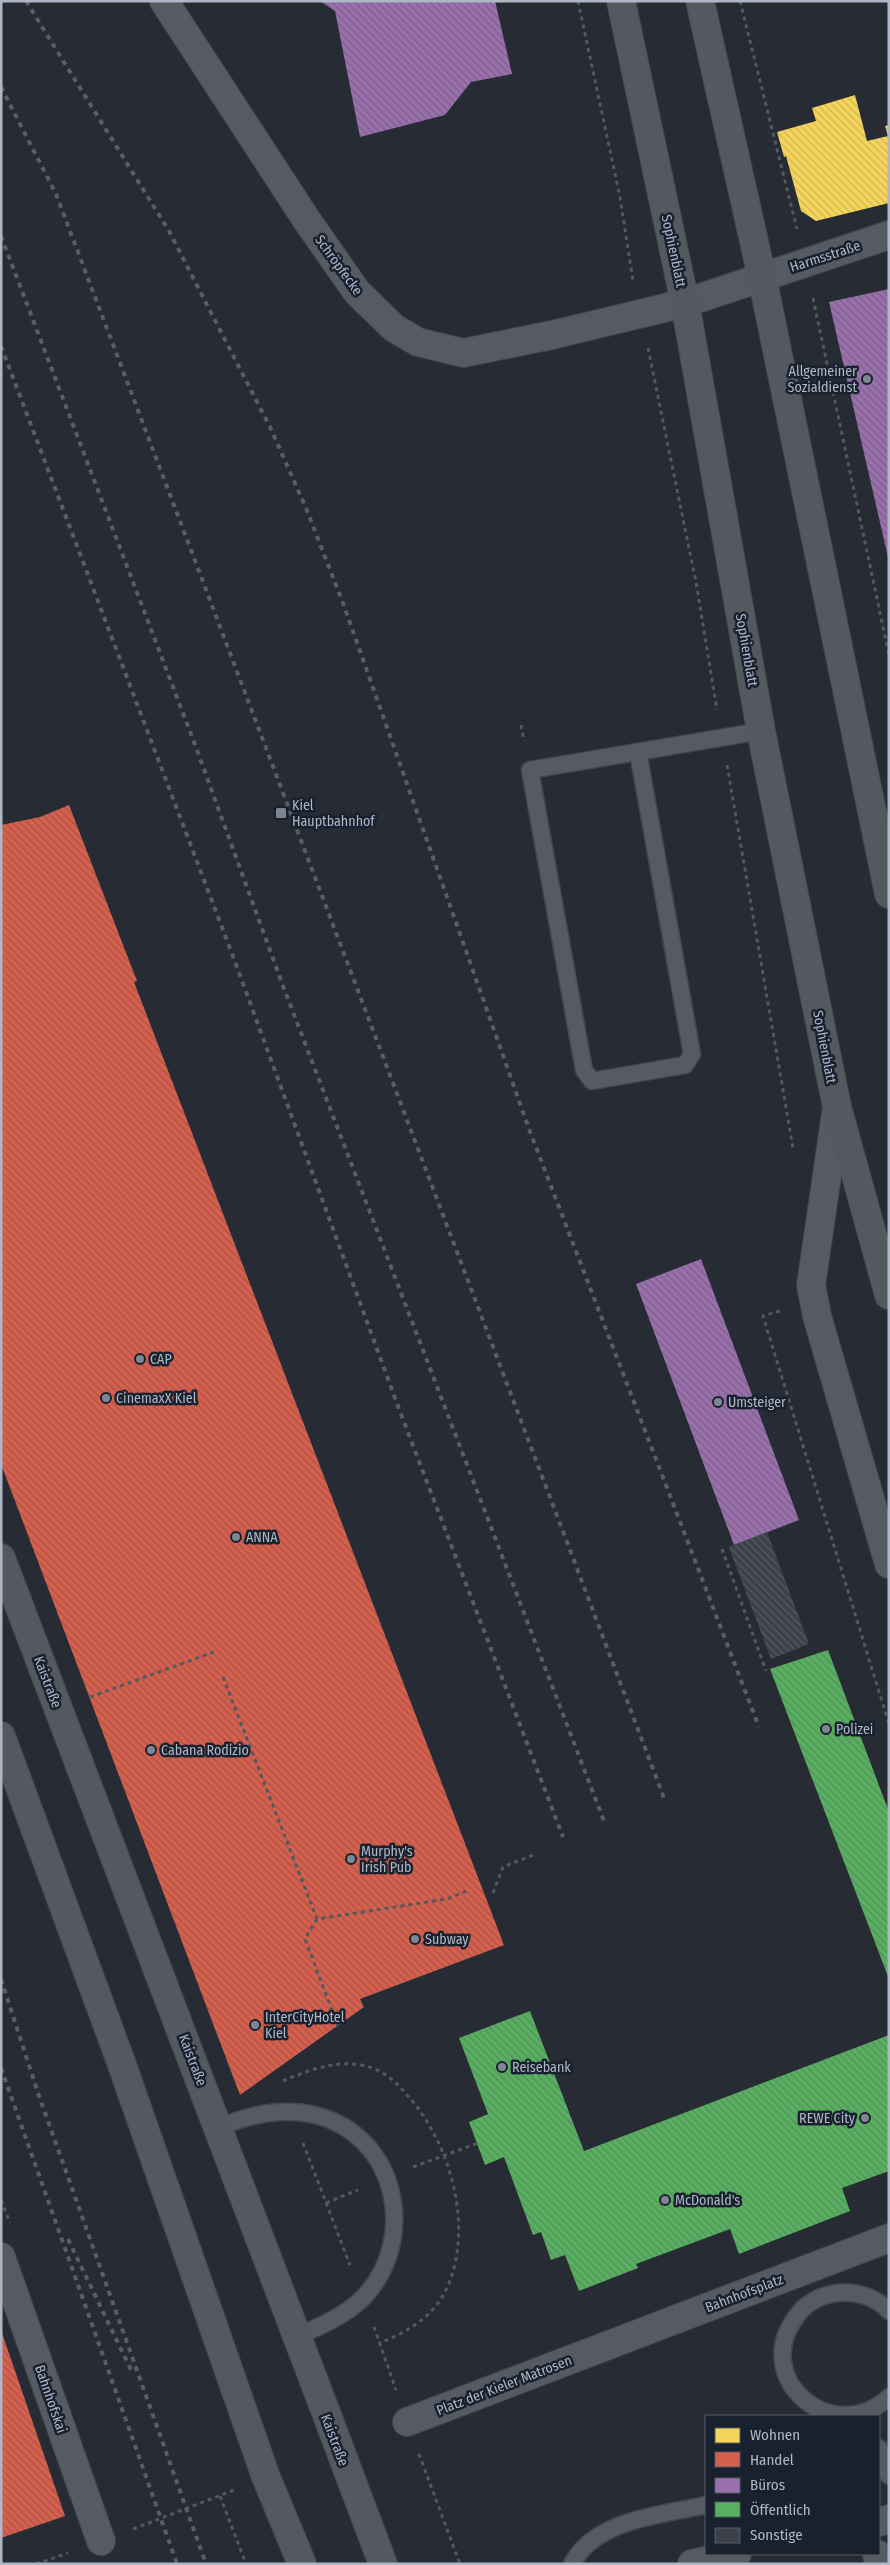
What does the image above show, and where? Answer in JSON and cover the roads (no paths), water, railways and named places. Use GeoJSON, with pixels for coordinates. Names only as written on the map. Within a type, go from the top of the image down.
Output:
{"type":"FeatureCollection","features":[{"type":"Feature","properties":{"kind":"main road","name":"Sophienblatt"},"geometry":{"type":"LineString","coordinates":[[621,1],[685,303],[761,731],[837,1107],[889,1295]]}},
{"type":"Feature","properties":{"kind":"main road"},"geometry":{"type":"LineString","coordinates":[[700,1],[762,277],[889,894]]}},
{"type":"Feature","properties":{"kind":"main road","name":"Kaistraße"},"geometry":{"type":"LineString","coordinates":[[1,1558],[219,2127],[296,2337],[383,2564]]}},
{"type":"Feature","properties":{"kind":"main road"},"geometry":{"type":"LineString","coordinates":[[1,1736],[121,2062],[266,2477],[302,2564]]}},
{"type":"Feature","properties":{"kind":"street","name":"Schröpfecke"},"geometry":{"type":"LineString","coordinates":[[164,1],[306,219],[357,292],[394,328],[418,342],[463,353],[638,315],[685,303],[762,277]]}},
{"type":"Feature","properties":{"kind":"street","name":"Harmsstraße"},"geometry":{"type":"LineString","coordinates":[[762,277],[889,235]]}},
{"type":"Feature","properties":{"kind":"street"},"geometry":{"type":"LineString","coordinates":[[837,1107],[804,1299],[889,1564]]}},
{"type":"Feature","properties":{"kind":"street","name":"Bahnhofsplatz"},"geometry":{"type":"LineString","coordinates":[[600,2348],[889,2238]]}},
{"type":"Feature","properties":{"kind":"street","name":"Bahnhofskai"},"geometry":{"type":"LineString","coordinates":[[1,2257],[101,2542]]}},
{"type":"Feature","properties":{"kind":"street","name":"Platz der Kieler Matrosen"},"geometry":{"type":"LineString","coordinates":[[407,2422],[600,2348]]}},
{"type":"Feature","properties":{"kind":"street"},"geometry":{"type":"LineString","coordinates":[[692,2564],[732,2555]]}},
{"type":"Feature","properties":{"kind":"lane"},"geometry":{"type":"LineString","coordinates":[[638,752],[692,1054],[685,1065],[592,1081],[584,1070],[530,770],[761,731]]}},
{"type":"Feature","properties":{"kind":"lane"},"geometry":{"type":"LineString","coordinates":[[219,2127],[266,2112],[316,2115],[349,2130],[373,2152],[388,2178],[394,2206],[391,2249],[384,2268],[363,2298],[322,2325],[296,2337]]}},
{"type":"Feature","properties":{"kind":"lane"},"geometry":{"type":"LineString","coordinates":[[889,2311],[875,2300],[848,2292],[820,2297],[809,2304],[791,2323],[786,2336],[783,2363],[787,2376],[802,2398],[824,2412],[851,2415],[865,2414],[889,2397]]}},
{"type":"Feature","properties":{"kind":"lane"},"geometry":{"type":"LineString","coordinates":[[880,2451],[889,2476]]}},
{"type":"Feature","properties":{"kind":"lane"},"geometry":{"type":"LineString","coordinates":[[572,2564],[577,2554],[592,2539],[612,2529],[705,2505]]}},
{"type":"Feature","properties":{"kind":"railway"},"geometry":{"type":"LineString","coordinates":[[26,1],[169,231],[270,427],[306,508],[343,603],[529,1129],[759,1727]]}},
{"type":"Feature","properties":{"kind":"railway"},"geometry":{"type":"LineString","coordinates":[[1,87],[56,194],[664,1798]]}},
{"type":"Feature","properties":{"kind":"railway"},"geometry":{"type":"LineString","coordinates":[[1,236],[194,742],[283,986],[604,1821]]}},
{"type":"Feature","properties":{"kind":"railway"},"geometry":{"type":"LineString","coordinates":[[1,346],[234,959],[399,1409],[563,1837]]}},
{"type":"Feature","properties":{"kind":"railway"},"geometry":{"type":"LineString","coordinates":[[1,1979],[38,2093],[206,2564]]}},
{"type":"Feature","properties":{"kind":"railway"},"geometry":{"type":"LineString","coordinates":[[1,2068],[177,2564]]}},
{"type":"Feature","properties":{"kind":"railway"},"geometry":{"type":"LineString","coordinates":[[68,2239],[131,2370]]}},
{"type":"Feature","properties":{"kind":"place","name":"Allgemeiner Sozialdienst"},"geometry":{"type":"Point","coordinates":[867,379]}},
{"type":"Feature","properties":{"kind":"place","name":"Kiel Hauptbahnhof"},"geometry":{"type":"Point","coordinates":[281,813]}},
{"type":"Feature","properties":{"kind":"place","name":"CAP"},"geometry":{"type":"Point","coordinates":[140,1359]}},
{"type":"Feature","properties":{"kind":"place","name":"CinemaxX Kiel"},"geometry":{"type":"Point","coordinates":[106,1398]}},
{"type":"Feature","properties":{"kind":"place","name":"Umsteiger"},"geometry":{"type":"Point","coordinates":[718,1402]}},
{"type":"Feature","properties":{"kind":"place","name":"ANNA"},"geometry":{"type":"Point","coordinates":[236,1537]}},
{"type":"Feature","properties":{"kind":"place","name":"Polizei"},"geometry":{"type":"Point","coordinates":[826,1729]}},
{"type":"Feature","properties":{"kind":"place","name":"Cabana Rodizio"},"geometry":{"type":"Point","coordinates":[151,1750]}},
{"type":"Feature","properties":{"kind":"place","name":"Murphy's Irish Pub"},"geometry":{"type":"Point","coordinates":[351,1859]}},
{"type":"Feature","properties":{"kind":"place","name":"Subway"},"geometry":{"type":"Point","coordinates":[415,1939]}},
{"type":"Feature","properties":{"kind":"place","name":"InterCityHotel Kiel"},"geometry":{"type":"Point","coordinates":[255,2025]}},
{"type":"Feature","properties":{"kind":"place","name":"Reisebank"},"geometry":{"type":"Point","coordinates":[502,2067]}},
{"type":"Feature","properties":{"kind":"place","name":"REWE City"},"geometry":{"type":"Point","coordinates":[865,2118]}},
{"type":"Feature","properties":{"kind":"place","name":"McDonald's"},"geometry":{"type":"Point","coordinates":[665,2200]}}]}
